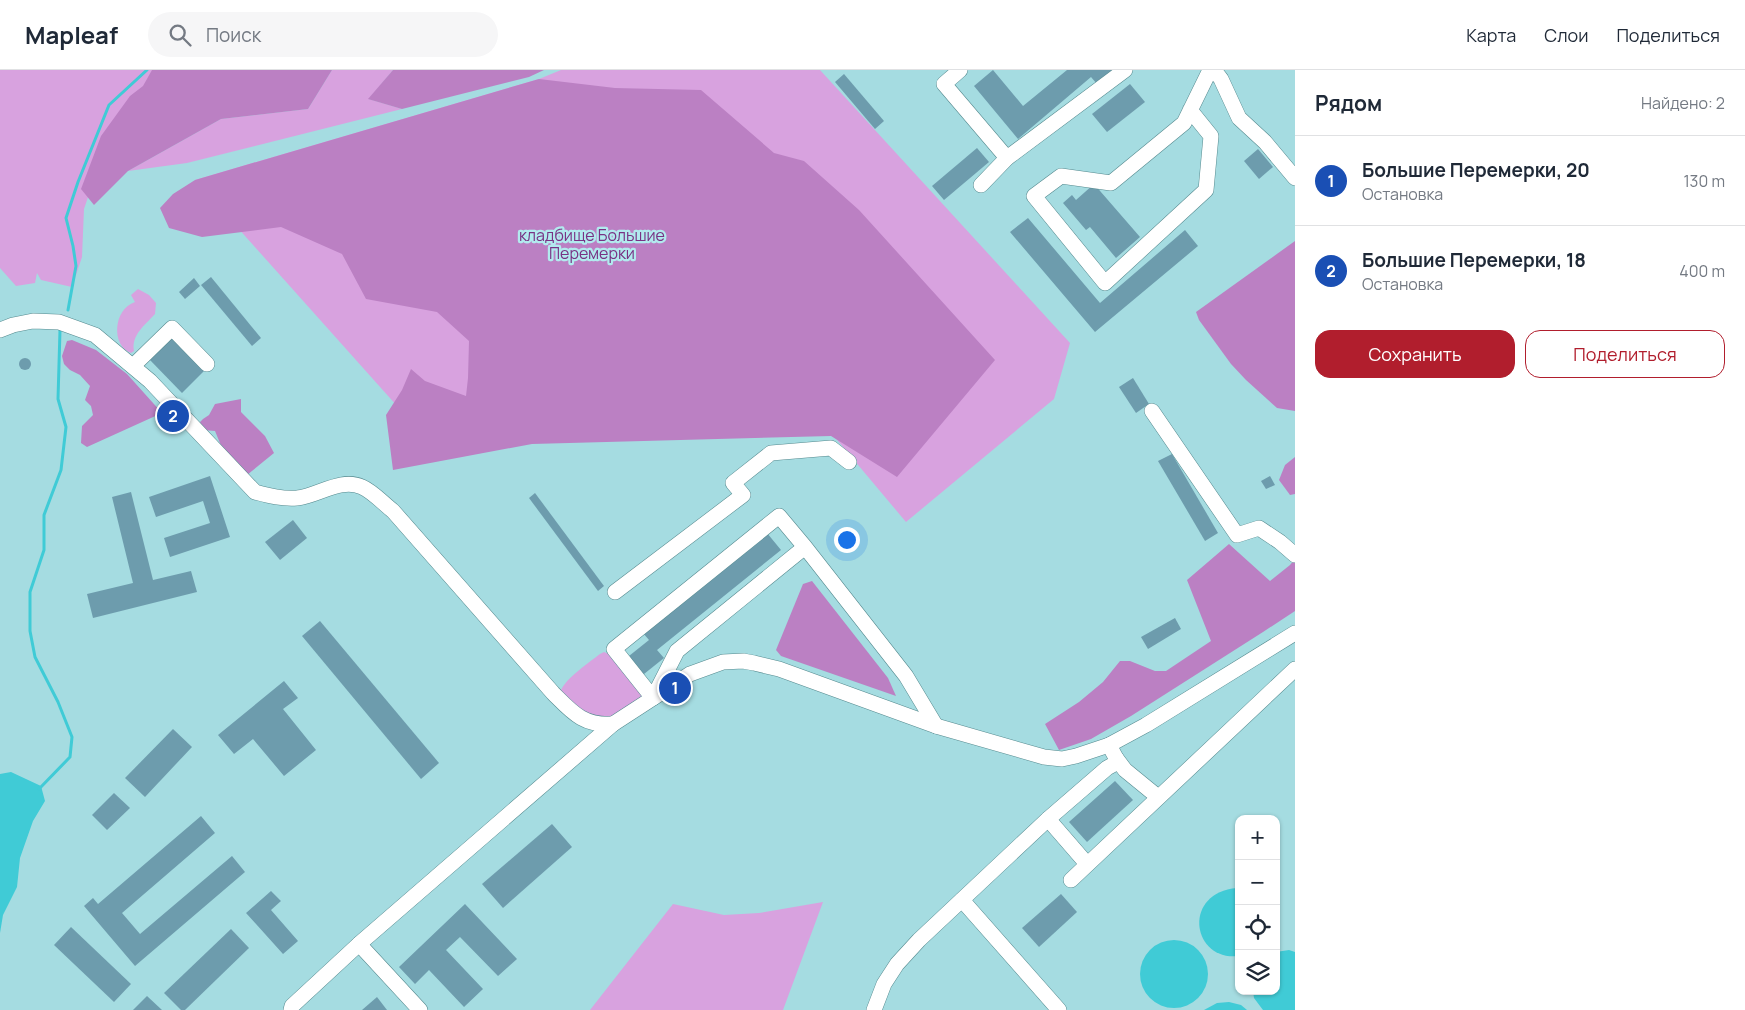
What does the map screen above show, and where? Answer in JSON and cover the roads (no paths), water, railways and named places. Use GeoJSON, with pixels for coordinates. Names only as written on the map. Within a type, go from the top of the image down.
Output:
{"type":"FeatureCollection","features":[{"type":"Feature","properties":{"kind":"street"},"geometry":{"type":"LineString","coordinates":[[960,70],[944,84],[1007,158]]}},
{"type":"Feature","properties":{"kind":"street"},"geometry":{"type":"LineString","coordinates":[[981,185],[1007,158],[1125,70]]}},
{"type":"Feature","properties":{"kind":"street"},"geometry":{"type":"LineString","coordinates":[[1190,110],[1211,136],[1206,190],[1105,283],[1034,196],[1061,176],[1111,183],[1184,123],[1190,110],[1210,70]]}},
{"type":"Feature","properties":{"kind":"street"},"geometry":{"type":"LineString","coordinates":[[1214,70],[1220,78],[1239,118],[1265,142],[1295,178]]}},
{"type":"Feature","properties":{"kind":"street"},"geometry":{"type":"LineString","coordinates":[[0,330],[33,321],[58,322],[94,335],[150,381],[255,492],[274,498],[299,498],[334,486],[349,484],[362,486],[393,511],[553,693],[575,715],[594,724],[613,724]]}},
{"type":"Feature","properties":{"kind":"street"},"geometry":{"type":"LineString","coordinates":[[133,366],[172,328],[207,364]]}},
{"type":"Feature","properties":{"kind":"street"},"geometry":{"type":"LineString","coordinates":[[1152,411],[1237,535],[1259,528],[1295,555]]}},
{"type":"Feature","properties":{"kind":"street"},"geometry":{"type":"LineString","coordinates":[[615,592],[743,495],[733,483],[771,453],[831,448],[849,462]]}},
{"type":"Feature","properties":{"kind":"street"},"geometry":{"type":"LineString","coordinates":[[653,698],[614,649],[779,516],[906,676],[936,726]]}},
{"type":"Feature","properties":{"kind":"street"},"geometry":{"type":"LineString","coordinates":[[653,698],[677,650],[805,547]]}},
{"type":"Feature","properties":{"kind":"street"},"geometry":{"type":"LineString","coordinates":[[291,1008],[359,944],[613,724],[690,674],[701,669],[723,662],[743,660],[779,669],[936,726],[1044,757],[1062,759],[1113,752],[1146,725],[1292,640]]}},
{"type":"Feature","properties":{"kind":"street"},"geometry":{"type":"LineString","coordinates":[[1071,880],[1295,670]]}},
{"type":"Feature","properties":{"kind":"street"},"geometry":{"type":"LineString","coordinates":[[1113,752],[1125,770],[1158,797]]}},
{"type":"Feature","properties":{"kind":"street"},"geometry":{"type":"LineString","coordinates":[[874,1010],[884,984],[897,964],[918,940],[1048,819],[1107,768],[1116,763],[1113,752]]}},
{"type":"Feature","properties":{"kind":"street"},"geometry":{"type":"LineString","coordinates":[[1048,819],[1087,864]]}},
{"type":"Feature","properties":{"kind":"street"},"geometry":{"type":"LineString","coordinates":[[962,900],[1059,1010]]}},
{"type":"Feature","properties":{"kind":"street"},"geometry":{"type":"LineString","coordinates":[[359,944],[420,1010]]}},
{"type":"Feature","properties":{"kind":"water"},"geometry":{"type":"Polygon","coordinates":[[[11,772],[41,786],[45,801],[33,821],[20,858],[17,887],[3,915],[0,933],[0,774],[11,772]]]}},
{"type":"Feature","properties":{"kind":"water"},"geometry":{"type":"Polygon","coordinates":[[[1235,889],[1235,956],[1223,955],[1211,949],[1203,938],[1199,926],[1201,913],[1207,902],[1219,893],[1235,889]]]}},
{"type":"Feature","properties":{"kind":"water"},"geometry":{"type":"Polygon","coordinates":[[[1174,940],[1187,943],[1198,950],[1205,961],[1208,974],[1205,987],[1198,998],[1187,1005],[1174,1008],[1161,1005],[1150,998],[1143,987],[1140,974],[1143,961],[1150,950],[1161,943],[1174,940]]]}},
{"type":"Feature","properties":{"kind":"water"},"geometry":{"type":"Polygon","coordinates":[[[1289,950],[1295,952],[1295,1010],[1263,1010],[1254,995],[1280,995],[1280,951],[1289,950]]]}},
{"type":"Feature","properties":{"kind":"water"},"geometry":{"type":"Polygon","coordinates":[[[1229,1002],[1241,1005],[1247,1010],[1204,1010],[1217,1003],[1229,1002]]]}},
{"type":"Feature","properties":{"kind":"waterway"},"geometry":{"type":"LineString","coordinates":[[68,310],[76,266],[66,218],[78,182],[109,105],[147,70]]}},
{"type":"Feature","properties":{"kind":"waterway"},"geometry":{"type":"LineString","coordinates":[[39,789],[70,757],[72,737],[58,702],[35,657],[30,631],[30,592],[44,550],[44,515],[61,470],[66,427],[58,399],[60,330]]}},
{"type":"Feature","properties":{"kind":"place","name":"Большие Перемерки, 18"},"geometry":{"type":"Point","coordinates":[173,416]}},
{"type":"Feature","properties":{"kind":"place","name":"Большие Перемерки, 20"},"geometry":{"type":"Point","coordinates":[675,688]}},
{"type":"Feature","properties":{"kind":"park label","name":"кладбище Большие Перемерки"},"geometry":{"type":"Point","coordinates":[592,244]}}]}
